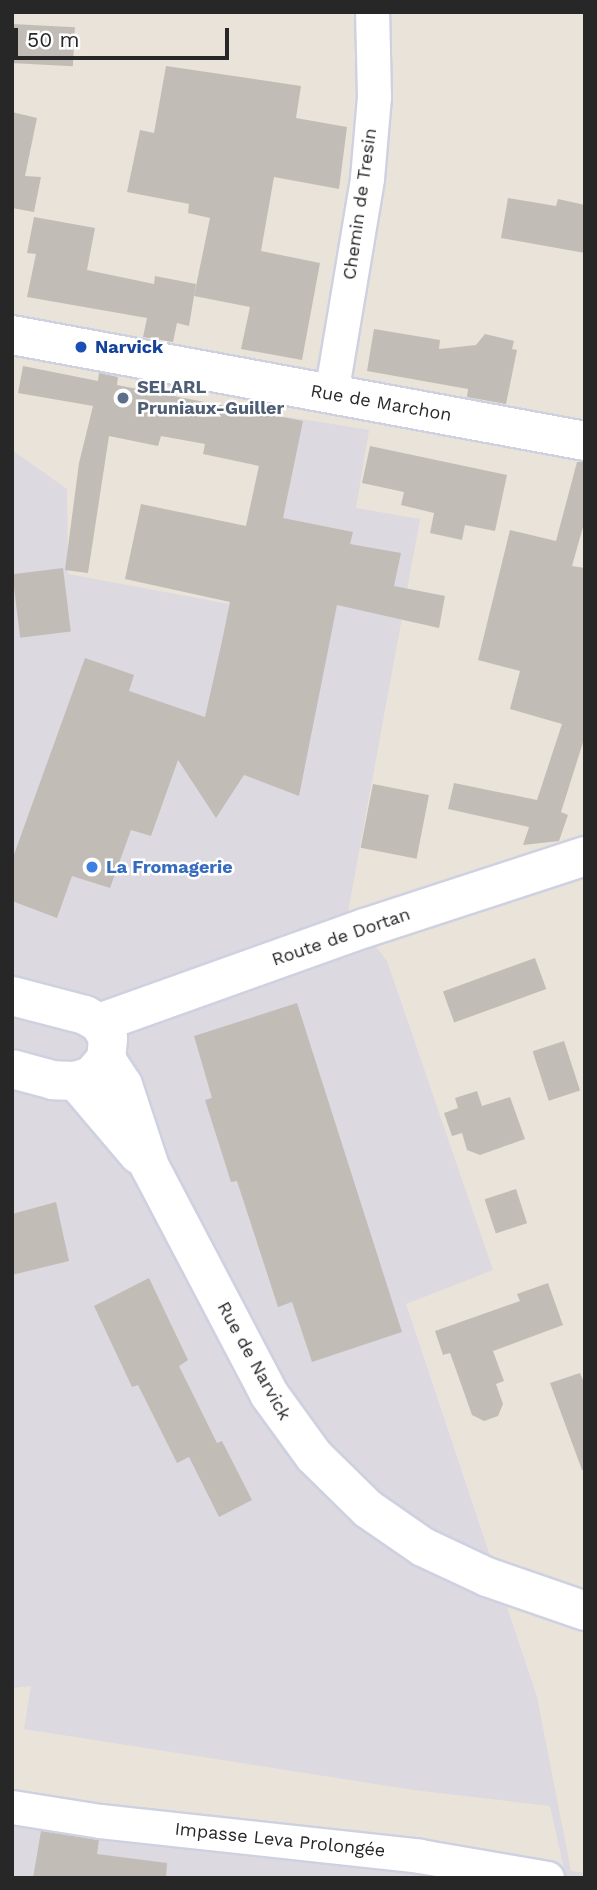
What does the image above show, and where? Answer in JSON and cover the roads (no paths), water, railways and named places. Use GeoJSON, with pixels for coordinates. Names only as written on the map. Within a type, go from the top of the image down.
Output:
{"type":"FeatureCollection","features":[{"type":"Feature","properties":{"kind":"main road","name":"Rue de Marchon"},"geometry":{"type":"LineString","coordinates":[[12,335],[585,440]]}},
{"type":"Feature","properties":{"kind":"main road","name":"Route de Dortan"},"geometry":{"type":"LineString","coordinates":[[76,1081],[91,1076],[103,1041],[365,928],[585,856]]}},
{"type":"Feature","properties":{"kind":"main road"},"geometry":{"type":"LineString","coordinates":[[12,996],[69,1010],[103,1041]]}},
{"type":"Feature","properties":{"kind":"main road","name":"Rue de Narvick"},"geometry":{"type":"LineString","coordinates":[[103,1041],[123,1085],[150,1167],[269,1394],[294,1432],[340,1485],[377,1516],[423,1547],[487,1577],[585,1611]]}},
{"type":"Feature","properties":{"kind":"main road"},"geometry":{"type":"LineString","coordinates":[[12,1069],[54,1080],[76,1081]]}},
{"type":"Feature","properties":{"kind":"main road","name":"Rue de Narvick"},"geometry":{"type":"LineString","coordinates":[[76,1081],[150,1167]]}},
{"type":"Feature","properties":{"kind":"street","name":"Chemin de Tresin"},"geometry":{"type":"LineString","coordinates":[[331,394],[367,178],[374,97],[372,12]]}},
{"type":"Feature","properties":{"kind":"street","name":"Impasse Leva Prolongée"},"geometry":{"type":"LineString","coordinates":[[12,1807],[100,1821],[420,1856],[547,1878]]}},
{"type":"Feature","properties":{"kind":"place","name":"Narvick"},"geometry":{"type":"Point","coordinates":[81,347]}},
{"type":"Feature","properties":{"kind":"place","name":"SELARL Pruniaux-Guiller"},"geometry":{"type":"Point","coordinates":[123,398]}},
{"type":"Feature","properties":{"kind":"place","name":"La Fromagerie"},"geometry":{"type":"Point","coordinates":[92,867]}}]}
